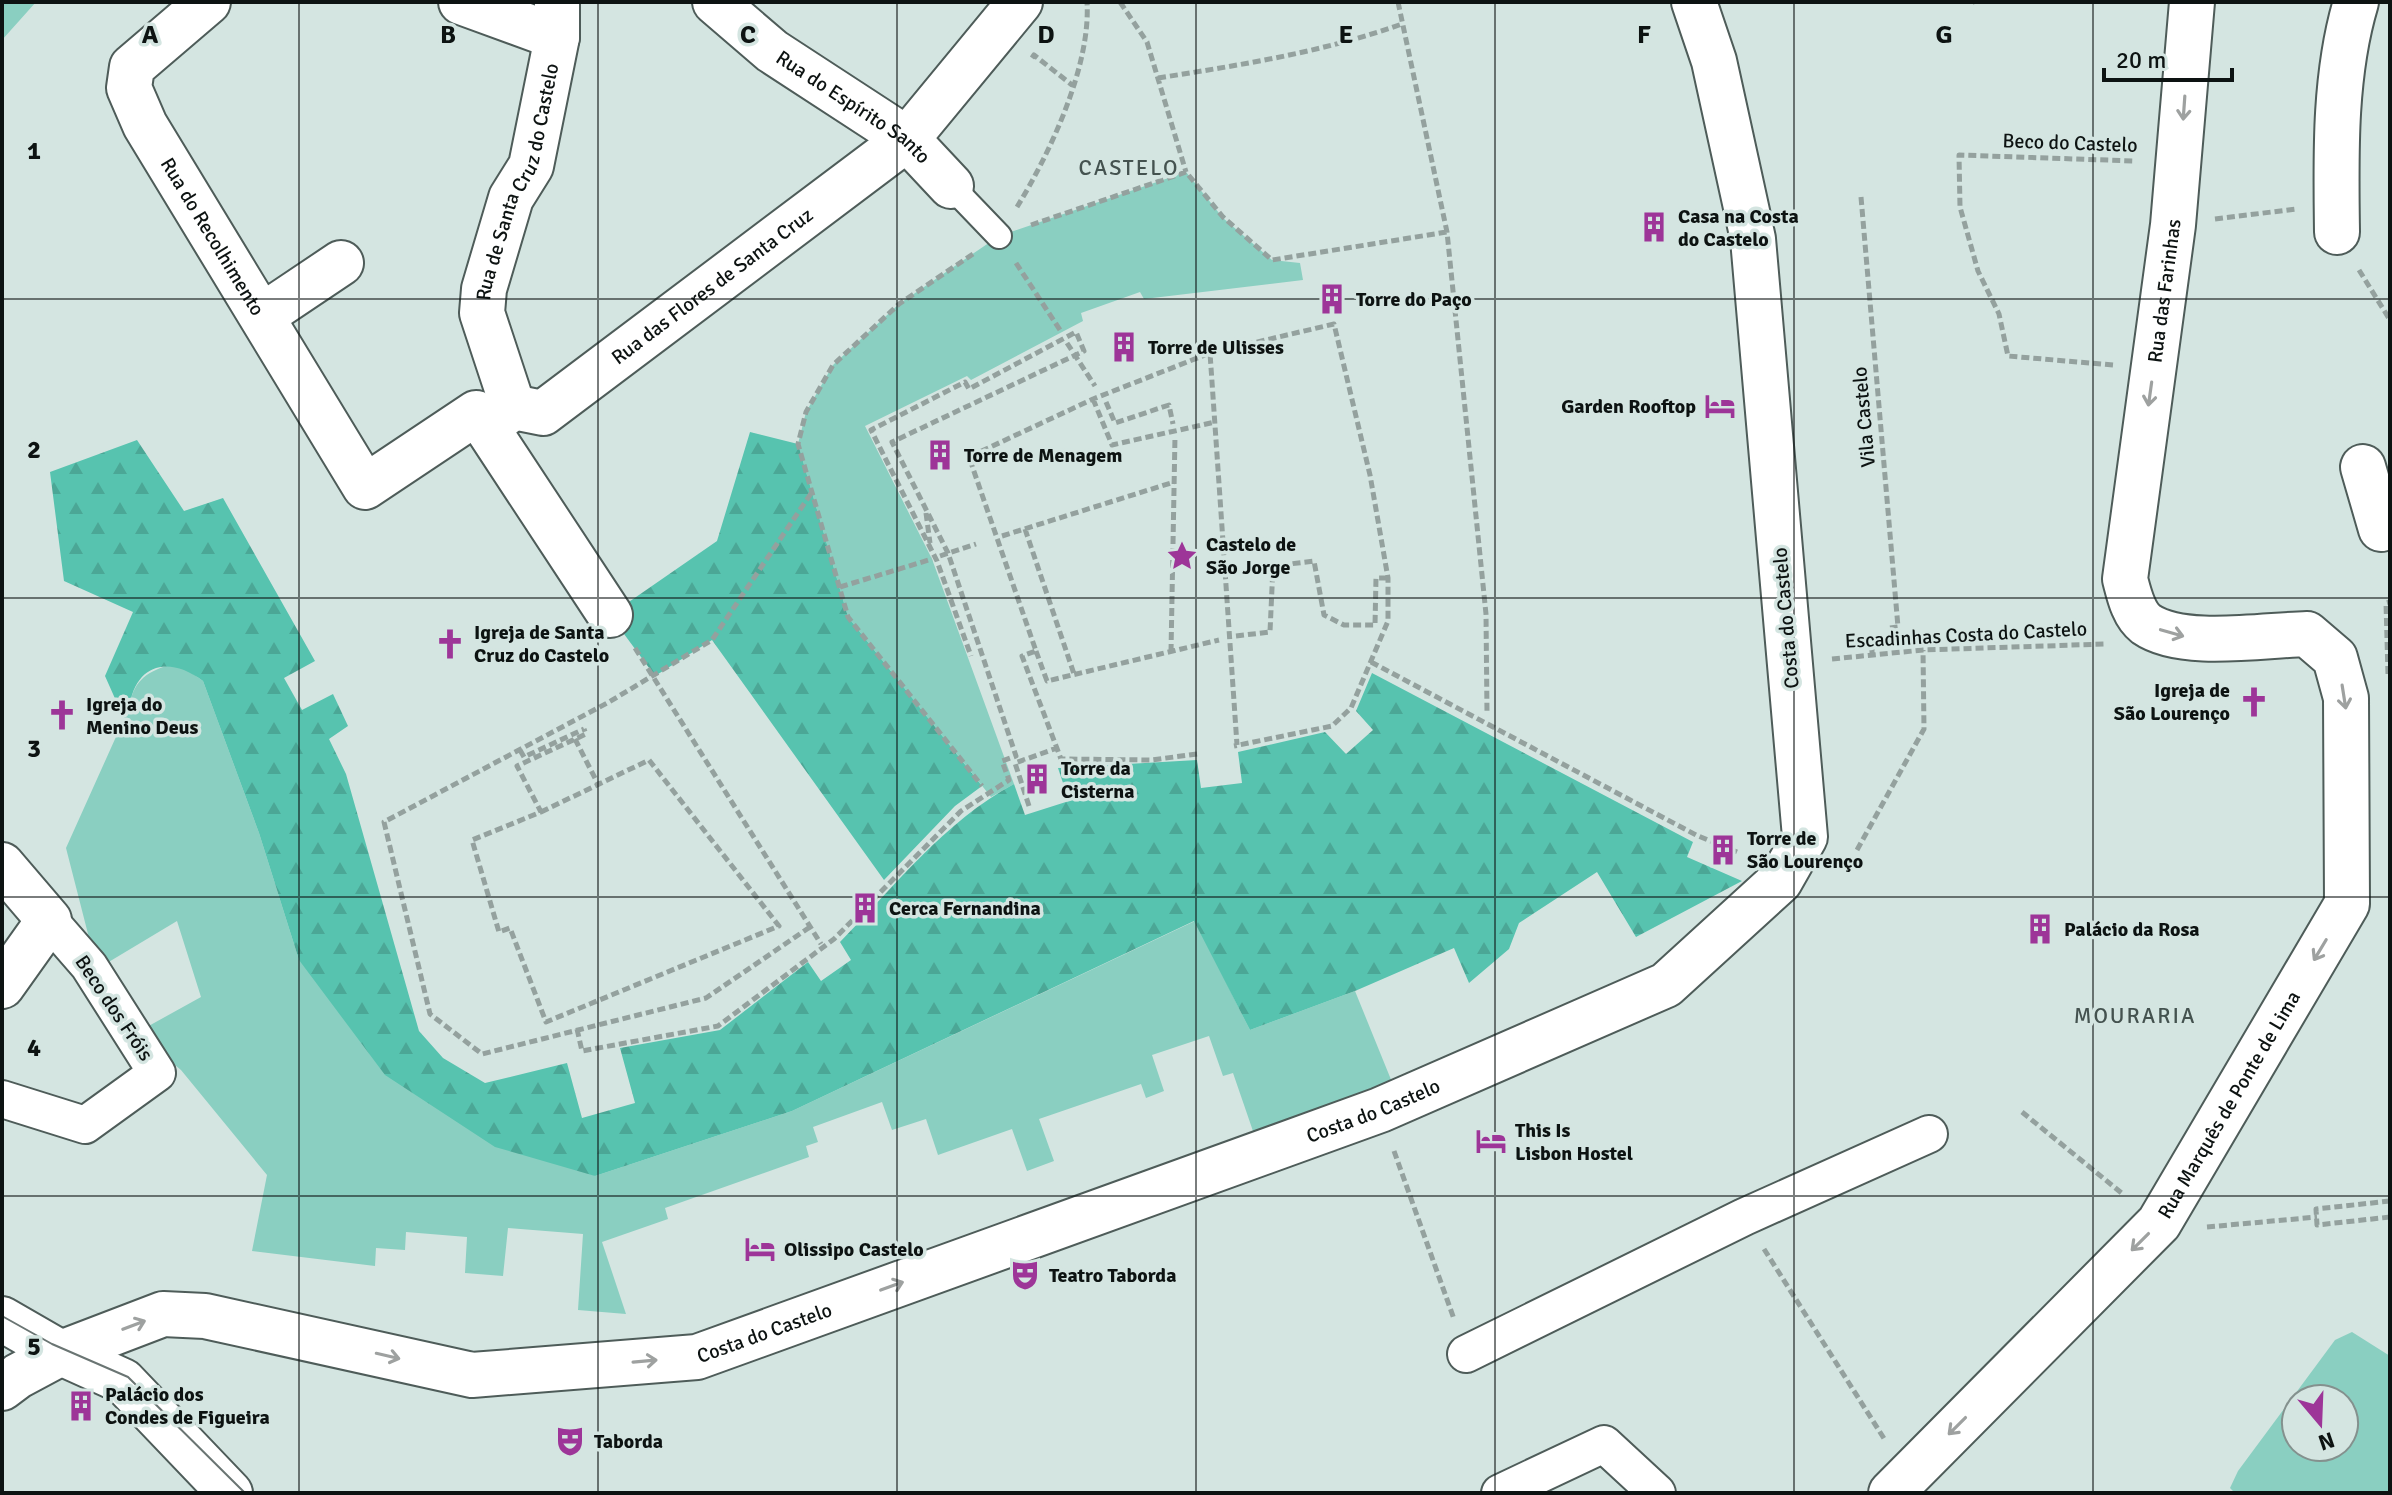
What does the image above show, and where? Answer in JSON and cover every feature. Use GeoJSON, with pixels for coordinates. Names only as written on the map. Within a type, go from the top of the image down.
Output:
{"type":"FeatureCollection","features":[{"type":"Feature","properties":{"kind":"street","name":"Rua do Recolhimento"},"geometry":{"type":"LineString","coordinates":[[208,2],[132,67],[129,88],[145,125],[365,487]]}},
{"type":"Feature","properties":{"kind":"street"},"geometry":{"type":"LineString","coordinates":[[461,2],[557,20]]}},
{"type":"Feature","properties":{"kind":"street","name":"Rua do Espírito Santo"},"geometry":{"type":"LineString","coordinates":[[715,2],[772,51],[907,139],[951,186]]}},
{"type":"Feature","properties":{"kind":"street","name":"Rua das Flores de Santa Cruz"},"geometry":{"type":"LineString","coordinates":[[365,487],[476,413],[500,418],[543,413],[907,139],[1020,2]]}},
{"type":"Feature","properties":{"kind":"street","name":"Costa do Castelo"},"geometry":{"type":"LineString","coordinates":[[2,1388],[61,1353],[163,1314],[205,1316],[472,1375],[697,1357],[1380,1110],[1666,985],[1780,881],[1805,837],[1753,239],[1714,61],[1694,2]]}},
{"type":"Feature","properties":{"kind":"street","name":"Rua das Farinhas"},"geometry":{"type":"LineString","coordinates":[[2144,622],[2132,605],[2125,579],[2173,225],[2192,2]]}},
{"type":"Feature","properties":{"kind":"street"},"geometry":{"type":"LineString","coordinates":[[2337,218],[2351,18]]}},
{"type":"Feature","properties":{"kind":"street","name":"Rua de Santa Cruz do Castelo"},"geometry":{"type":"LineString","coordinates":[[557,20],[531,166],[511,198],[484,289],[482,313],[500,418],[610,615]]}},
{"type":"Feature","properties":{"kind":"street"},"geometry":{"type":"LineString","coordinates":[[262,316],[341,263]]}},
{"type":"Feature","properties":{"kind":"street"},"geometry":{"type":"LineString","coordinates":[[2363,467],[2387,539]]}},
{"type":"Feature","properties":{"kind":"street","name":"Rua Marquês de Ponte de Lima"},"geometry":{"type":"LineString","coordinates":[[1899,1484],[2159,1223],[2347,904],[2346,698],[2335,658],[2307,634],[2189,638],[2166,633],[2144,622]]}},
{"type":"Feature","properties":{"kind":"street"},"geometry":{"type":"LineString","coordinates":[[2,865],[49,920],[2,986]]}},
{"type":"Feature","properties":{"kind":"street","name":"Beco dos Fróis"},"geometry":{"type":"LineString","coordinates":[[2,1099],[85,1125],[157,1073],[89,966],[49,920]]}},
{"type":"Feature","properties":{"kind":"street"},"geometry":{"type":"LineString","coordinates":[[1466,1354],[1744,1217],[1929,1134]]}},
{"type":"Feature","properties":{"kind":"street"},"geometry":{"type":"LineString","coordinates":[[2,1319],[61,1353],[123,1381],[230,1493]]}},
{"type":"Feature","properties":{"kind":"street"},"geometry":{"type":"LineString","coordinates":[[1500,1493],[1604,1444],[1657,1493]]}},
{"type":"Feature","properties":{"kind":"lane"},"geometry":{"type":"LineString","coordinates":[[951,186],[999,236]]}},
{"type":"Feature","properties":{"kind":"path"},"geometry":{"type":"LineString","coordinates":[[999,236],[1041,167],[1072,85],[1088,19],[1087,2]]}},
{"type":"Feature","properties":{"kind":"path"},"geometry":{"type":"LineString","coordinates":[[1120,2],[1147,42],[1186,172],[1223,217],[1272,260],[1447,232]]}},
{"type":"Feature","properties":{"kind":"path"},"geometry":{"type":"LineString","coordinates":[[1398,2],[1447,232],[1486,614],[1487,714]]}},
{"type":"Feature","properties":{"kind":"path"},"geometry":{"type":"LineString","coordinates":[[1158,78],[1282,57],[1359,39],[1402,24]]}},
{"type":"Feature","properties":{"kind":"path"},"geometry":{"type":"LineString","coordinates":[[1029,62],[1034,55],[1072,85]]}},
{"type":"Feature","properties":{"kind":"path","name":"Beco do Castelo"},"geometry":{"type":"LineString","coordinates":[[2153,368],[2008,356],[1999,314],[1978,271],[1960,207],[1959,155],[2179,166]]}},
{"type":"Feature","properties":{"kind":"path"},"geometry":{"type":"LineString","coordinates":[[982,786],[848,617],[798,444],[806,412],[833,365],[899,304],[999,236],[1186,172]]}},
{"type":"Feature","properties":{"kind":"path","name":"Vila Castelo"},"geometry":{"type":"LineString","coordinates":[[1861,197],[1898,627],[1890,628]]}},
{"type":"Feature","properties":{"kind":"path"},"geometry":{"type":"LineString","coordinates":[[2173,225],[2337,218],[2390,320]]}},
{"type":"Feature","properties":{"kind":"path"},"geometry":{"type":"LineString","coordinates":[[999,236],[1062,333]]}},
{"type":"Feature","properties":{"kind":"path"},"geometry":{"type":"LineString","coordinates":[[1210,353],[1235,746],[1332,726],[1351,708],[1388,621],[1388,578],[1370,475],[1334,324],[1210,353],[1093,399],[967,458],[1047,681],[1219,640]]}},
{"type":"Feature","properties":{"kind":"path"},"geometry":{"type":"LineString","coordinates":[[577,1029],[582,1051],[718,1026],[834,939],[961,811],[1009,780],[1002,761],[1016,756],[948,553],[892,442],[1084,351],[1076,332],[969,389],[965,382],[871,430],[932,551],[971,656]]}},
{"type":"Feature","properties":{"kind":"path"},"geometry":{"type":"LineString","coordinates":[[1067,343],[1095,386]]}},
{"type":"Feature","properties":{"kind":"path"},"geometry":{"type":"LineString","coordinates":[[1093,399],[1112,445],[1215,422]]}},
{"type":"Feature","properties":{"kind":"path"},"geometry":{"type":"LineString","coordinates":[[1106,402],[1115,423],[1169,405],[1173,424]]}},
{"type":"Feature","properties":{"kind":"path"},"geometry":{"type":"LineString","coordinates":[[1171,652],[1175,436]]}},
{"type":"Feature","properties":{"kind":"path"},"geometry":{"type":"LineString","coordinates":[[1002,536],[1174,482]]}},
{"type":"Feature","properties":{"kind":"path"},"geometry":{"type":"LineString","coordinates":[[810,927],[706,998],[482,1054],[430,1014],[384,822],[655,676],[712,640],[812,492]]}},
{"type":"Feature","properties":{"kind":"path"},"geometry":{"type":"LineString","coordinates":[[925,508],[932,551]]}},
{"type":"Feature","properties":{"kind":"path"},"geometry":{"type":"LineString","coordinates":[[1025,529],[1074,674]]}},
{"type":"Feature","properties":{"kind":"path"},"geometry":{"type":"LineString","coordinates":[[940,556],[976,544]]}},
{"type":"Feature","properties":{"kind":"path"},"geometry":{"type":"LineString","coordinates":[[840,587],[932,559]]}},
{"type":"Feature","properties":{"kind":"path"},"geometry":{"type":"LineString","coordinates":[[1236,636],[1270,632],[1273,566],[1314,561],[1324,615],[1344,625],[1375,625],[1376,578],[1388,578]]}},
{"type":"Feature","properties":{"kind":"path"},"geometry":{"type":"LineString","coordinates":[[610,615],[655,676],[821,944]]}},
{"type":"Feature","properties":{"kind":"path","name":"Escadinhas Costa do Castelo"},"geometry":{"type":"LineString","coordinates":[[1832,659],[1923,650],[2109,644],[2144,622]]}},
{"type":"Feature","properties":{"kind":"path"},"geometry":{"type":"LineString","coordinates":[[1872,645],[1872,655]]}},
{"type":"Feature","properties":{"kind":"path"},"geometry":{"type":"LineString","coordinates":[[1857,850],[1924,729],[1923,650]]}},
{"type":"Feature","properties":{"kind":"path"},"geometry":{"type":"LineString","coordinates":[[1036,651],[1022,656],[1061,759],[1151,760],[1197,754]]}},
{"type":"Feature","properties":{"kind":"path"},"geometry":{"type":"LineString","coordinates":[[1371,662],[1696,835],[1737,852]]}},
{"type":"Feature","properties":{"kind":"path"},"geometry":{"type":"LineString","coordinates":[[520,750],[524,757],[584,729],[586,734],[517,766],[541,812]]}},
{"type":"Feature","properties":{"kind":"path"},"geometry":{"type":"LineString","coordinates":[[575,739],[598,784]]}},
{"type":"Feature","properties":{"kind":"path"},"geometry":{"type":"LineString","coordinates":[[1029,806],[1015,763],[1057,748]]}},
{"type":"Feature","properties":{"kind":"path"},"geometry":{"type":"LineString","coordinates":[[649,760],[779,926],[546,1022],[510,928],[499,932],[472,840],[541,812],[649,760]]}},
{"type":"Feature","properties":{"kind":"path"},"geometry":{"type":"LineString","coordinates":[[1380,1110],[1466,1354]]}},
{"type":"Feature","properties":{"kind":"path"},"geometry":{"type":"LineString","coordinates":[[2022,1112],[2159,1223],[2187,1229],[2317,1217]]}},
{"type":"Feature","properties":{"kind":"path"},"geometry":{"type":"LineString","coordinates":[[2390,1201],[2316,1209],[2317,1225],[2390,1217]]}},
{"type":"Feature","properties":{"kind":"path"},"geometry":{"type":"LineString","coordinates":[[1744,1217],[1899,1484]]}},
{"type":"Feature","properties":{"kind":"green space"},"geometry":{"type":"Polygon","coordinates":[[[2,2],[36,2],[2,40],[2,2]]]}},
{"type":"Feature","properties":{"kind":"green space"},"geometry":{"type":"Polygon","coordinates":[[[1186,172],[1223,218],[1272,260],[1300,263],[1303,280],[1144,299],[1140,292],[1081,313],[1083,321],[971,380],[967,376],[865,426],[932,559],[1014,784],[991,797],[848,617],[798,444],[806,412],[833,365],[899,304],[999,236],[1186,172]]]}},
{"type":"Feature","properties":{"kind":"green space"},"geometry":{"type":"Polygon","coordinates":[[[750,432],[798,444],[848,617],[982,786],[955,806],[884,880],[712,640],[655,676],[610,615],[717,541],[750,432]]]}},
{"type":"Feature","properties":{"kind":"green space"},"geometry":{"type":"Polygon","coordinates":[[[137,440],[184,511],[223,498],[315,661],[284,678],[302,710],[333,694],[348,726],[329,739],[346,774],[419,1031],[443,1058],[485,1083],[567,1063],[582,1118],[635,1103],[620,1048],[720,1030],[808,962],[821,981],[851,960],[840,942],[943,836],[989,799],[1014,784],[1025,815],[1069,801],[1058,768],[1197,760],[1201,788],[1242,783],[1238,752],[1325,732],[1346,754],[1373,730],[1356,711],[1372,673],[1693,842],[1687,857],[1742,881],[1636,937],[1597,872],[1519,923],[1509,949],[1469,983],[1454,948],[1355,991],[1250,1030],[1194,921],[792,1111],[595,1176],[495,1147],[385,1075],[299,960],[259,833],[203,681],[178,668],[155,668],[138,682],[129,709],[121,712],[105,676],[133,612],[64,581],[50,472],[137,440]]]}},
{"type":"Feature","properties":{"kind":"green space"},"geometry":{"type":"Polygon","coordinates":[[[169,665],[186,669],[203,681],[259,833],[299,960],[595,1176],[792,1111],[1195,921],[1250,1030],[1355,991],[1394,1087],[1254,1134],[1233,1073],[1223,1076],[1209,1036],[1152,1055],[1164,1091],[1146,1098],[1141,1084],[1039,1119],[1054,1161],[1027,1171],[1012,1129],[938,1155],[926,1119],[892,1130],[882,1102],[813,1127],[818,1142],[806,1146],[809,1157],[665,1208],[668,1219],[602,1242],[626,1314],[578,1310],[583,1234],[508,1228],[503,1276],[465,1273],[467,1237],[406,1232],[405,1250],[376,1248],[375,1266],[252,1251],[267,1175],[181,1070],[136,1033],[201,997],[177,921],[97,969],[66,848],[124,719],[121,712],[129,709],[133,692],[141,680],[169,665]]]}},
{"type":"Feature","properties":{"kind":"green space"},"geometry":{"type":"Polygon","coordinates":[[[2352,1332],[2390,1356],[2390,1493],[2235,1493],[2230,1488],[2238,1471],[2280,1414],[2280,1463],[2360,1463],[2360,1383],[2303,1383],[2335,1340],[2352,1332]]]}},
{"type":"Feature","properties":{"kind":"tram line"},"geometry":{"type":"LineString","coordinates":[[2,1316],[52,1344],[128,1377],[245,1493]]}},
{"type":"Feature","properties":{"kind":"place","name":"Casa na Costa do Castelo"},"geometry":{"type":"Point","coordinates":[1654,227]}},
{"type":"Feature","properties":{"kind":"place","name":"Torre do Paço"},"geometry":{"type":"Point","coordinates":[1332,299]}},
{"type":"Feature","properties":{"kind":"place","name":"Torre de Ulisses"},"geometry":{"type":"Point","coordinates":[1124,347]}},
{"type":"Feature","properties":{"kind":"place","name":"Garden Rooftop"},"geometry":{"type":"Point","coordinates":[1720,406]}},
{"type":"Feature","properties":{"kind":"place","name":"Torre de Menagem"},"geometry":{"type":"Point","coordinates":[940,455]}},
{"type":"Feature","properties":{"kind":"place","name":"Castelo de São Jorge"},"geometry":{"type":"Point","coordinates":[1182,556]}},
{"type":"Feature","properties":{"kind":"place","name":"Igreja de Santa Cruz do Castelo"},"geometry":{"type":"Point","coordinates":[450,644]}},
{"type":"Feature","properties":{"kind":"place","name":"Igreja de São Lourenço"},"geometry":{"type":"Point","coordinates":[2254,702]}},
{"type":"Feature","properties":{"kind":"place","name":"Igreja do Menino Deus"},"geometry":{"type":"Point","coordinates":[62,715]}},
{"type":"Feature","properties":{"kind":"place","name":"Torre da Cisterna"},"geometry":{"type":"Point","coordinates":[1037,779]}},
{"type":"Feature","properties":{"kind":"place","name":"Torre de São Lourenço"},"geometry":{"type":"Point","coordinates":[1723,850]}},
{"type":"Feature","properties":{"kind":"place","name":"Cerca Fernandina"},"geometry":{"type":"Point","coordinates":[865,908]}},
{"type":"Feature","properties":{"kind":"place","name":"Palácio da Rosa"},"geometry":{"type":"Point","coordinates":[2040,929]}},
{"type":"Feature","properties":{"kind":"place","name":"This Is Lisbon Hostel"},"geometry":{"type":"Point","coordinates":[1491,1141]}},
{"type":"Feature","properties":{"kind":"place","name":"Olissipo Castelo"},"geometry":{"type":"Point","coordinates":[760,1249]}},
{"type":"Feature","properties":{"kind":"place","name":"Teatro Taborda"},"geometry":{"type":"Point","coordinates":[1025,1275]}},
{"type":"Feature","properties":{"kind":"place","name":"Palácio dos Condes de Figueira"},"geometry":{"type":"Point","coordinates":[81,1406]}},
{"type":"Feature","properties":{"kind":"place","name":"Taborda"},"geometry":{"type":"Point","coordinates":[570,1441]}},
{"type":"Feature","properties":{"kind":"district","name":"CASTELO"},"geometry":{"type":"Point","coordinates":[1129,167]}},
{"type":"Feature","properties":{"kind":"district","name":"MOURARIA"},"geometry":{"type":"Point","coordinates":[2135,1015]}}]}
